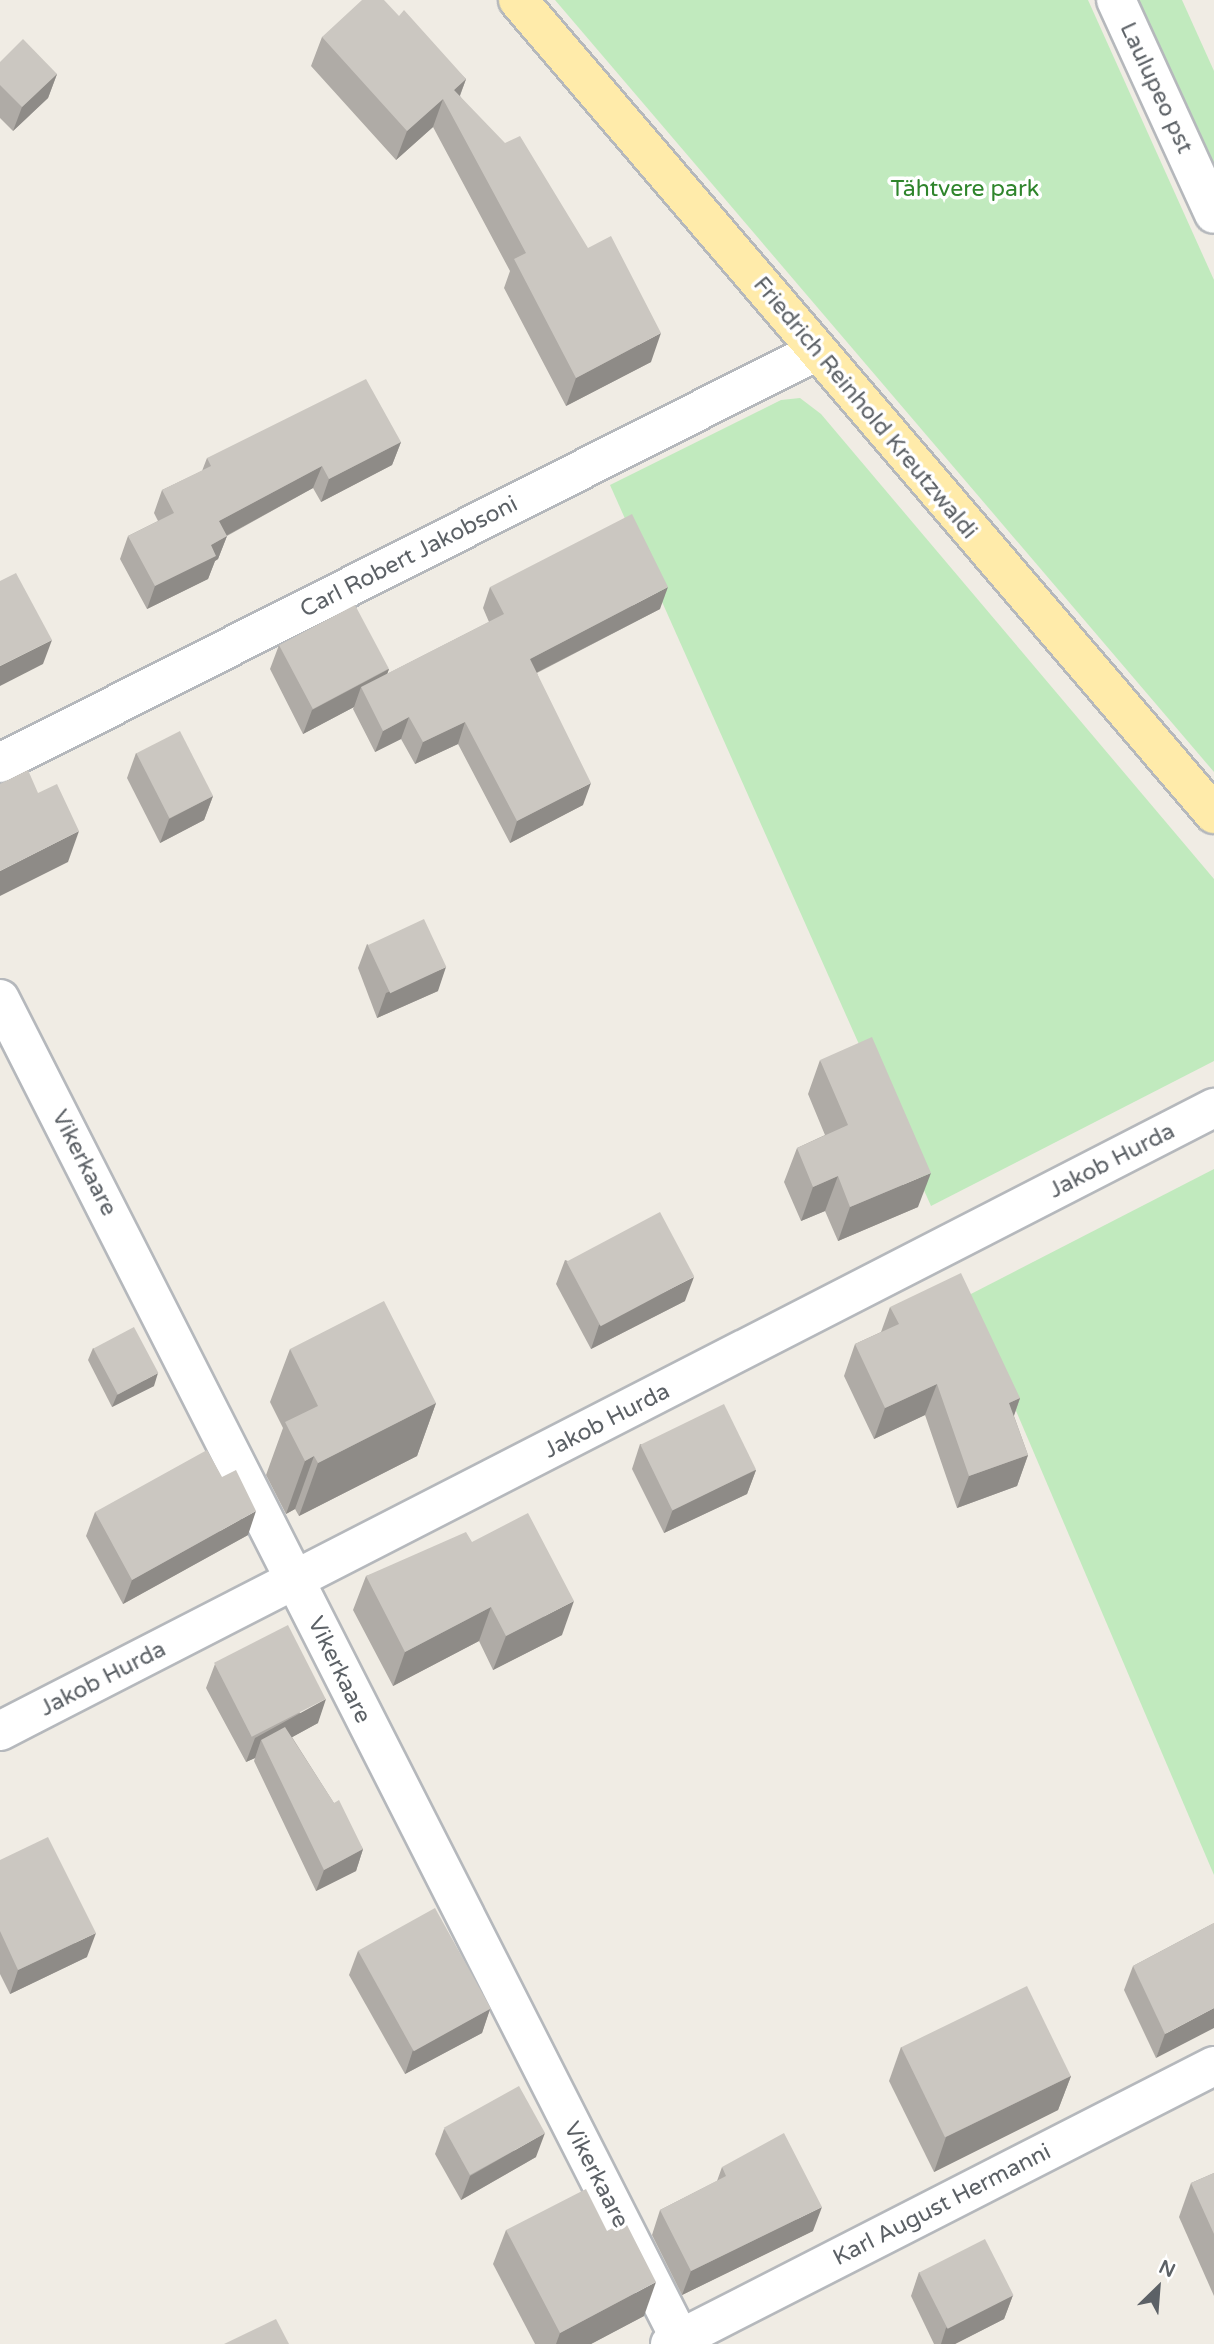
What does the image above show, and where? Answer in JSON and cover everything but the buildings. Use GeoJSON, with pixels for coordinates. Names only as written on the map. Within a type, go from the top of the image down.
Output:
{"type":"FeatureCollection","features":[{"type":"Feature","properties":{"kind":"main road","name":"Friedrich Reinhold Kreutzwaldi"},"geometry":{"type":"LineString","coordinates":[[518,0],[1214,814]]}},
{"type":"Feature","properties":{"kind":"street","name":"Laulupeo pst"},"geometry":{"type":"LineString","coordinates":[[1116,0],[1214,214]]}},
{"type":"Feature","properties":{"kind":"street","name":"Carl Robert Jakobsoni"},"geometry":{"type":"LineString","coordinates":[[0,763],[817,351]]}},
{"type":"Feature","properties":{"kind":"street","name":"Vikerkaare"},"geometry":{"type":"LineString","coordinates":[[0,999],[297,1581],[675,2341]]}},
{"type":"Feature","properties":{"kind":"street","name":"Jakob Hurda"},"geometry":{"type":"LineString","coordinates":[[0,1731],[297,1581],[1214,1108]]}},
{"type":"Feature","properties":{"kind":"street","name":"Karl August Hermanni"},"geometry":{"type":"LineString","coordinates":[[675,2341],[1214,2066]]}},
{"type":"Feature","properties":{"kind":"green space","name":"Tähtvere park"},"geometry":{"type":"Polygon","coordinates":[[[555,0],[1088,0],[1214,280],[1214,772],[555,0]]]}},
{"type":"Feature","properties":{"kind":"green space"},"geometry":{"type":"Polygon","coordinates":[[[1134,0],[1182,0],[1214,71],[1214,177],[1134,0]]]}},
{"type":"Feature","properties":{"kind":"green space"},"geometry":{"type":"Polygon","coordinates":[[[800,398],[821,414],[1214,879],[1214,1061],[931,1206],[610,485],[781,400],[800,398]]]}},
{"type":"Feature","properties":{"kind":"green space"},"geometry":{"type":"Polygon","coordinates":[[[1214,1169],[1214,1875],[967,1296],[1214,1169]]]}}]}
